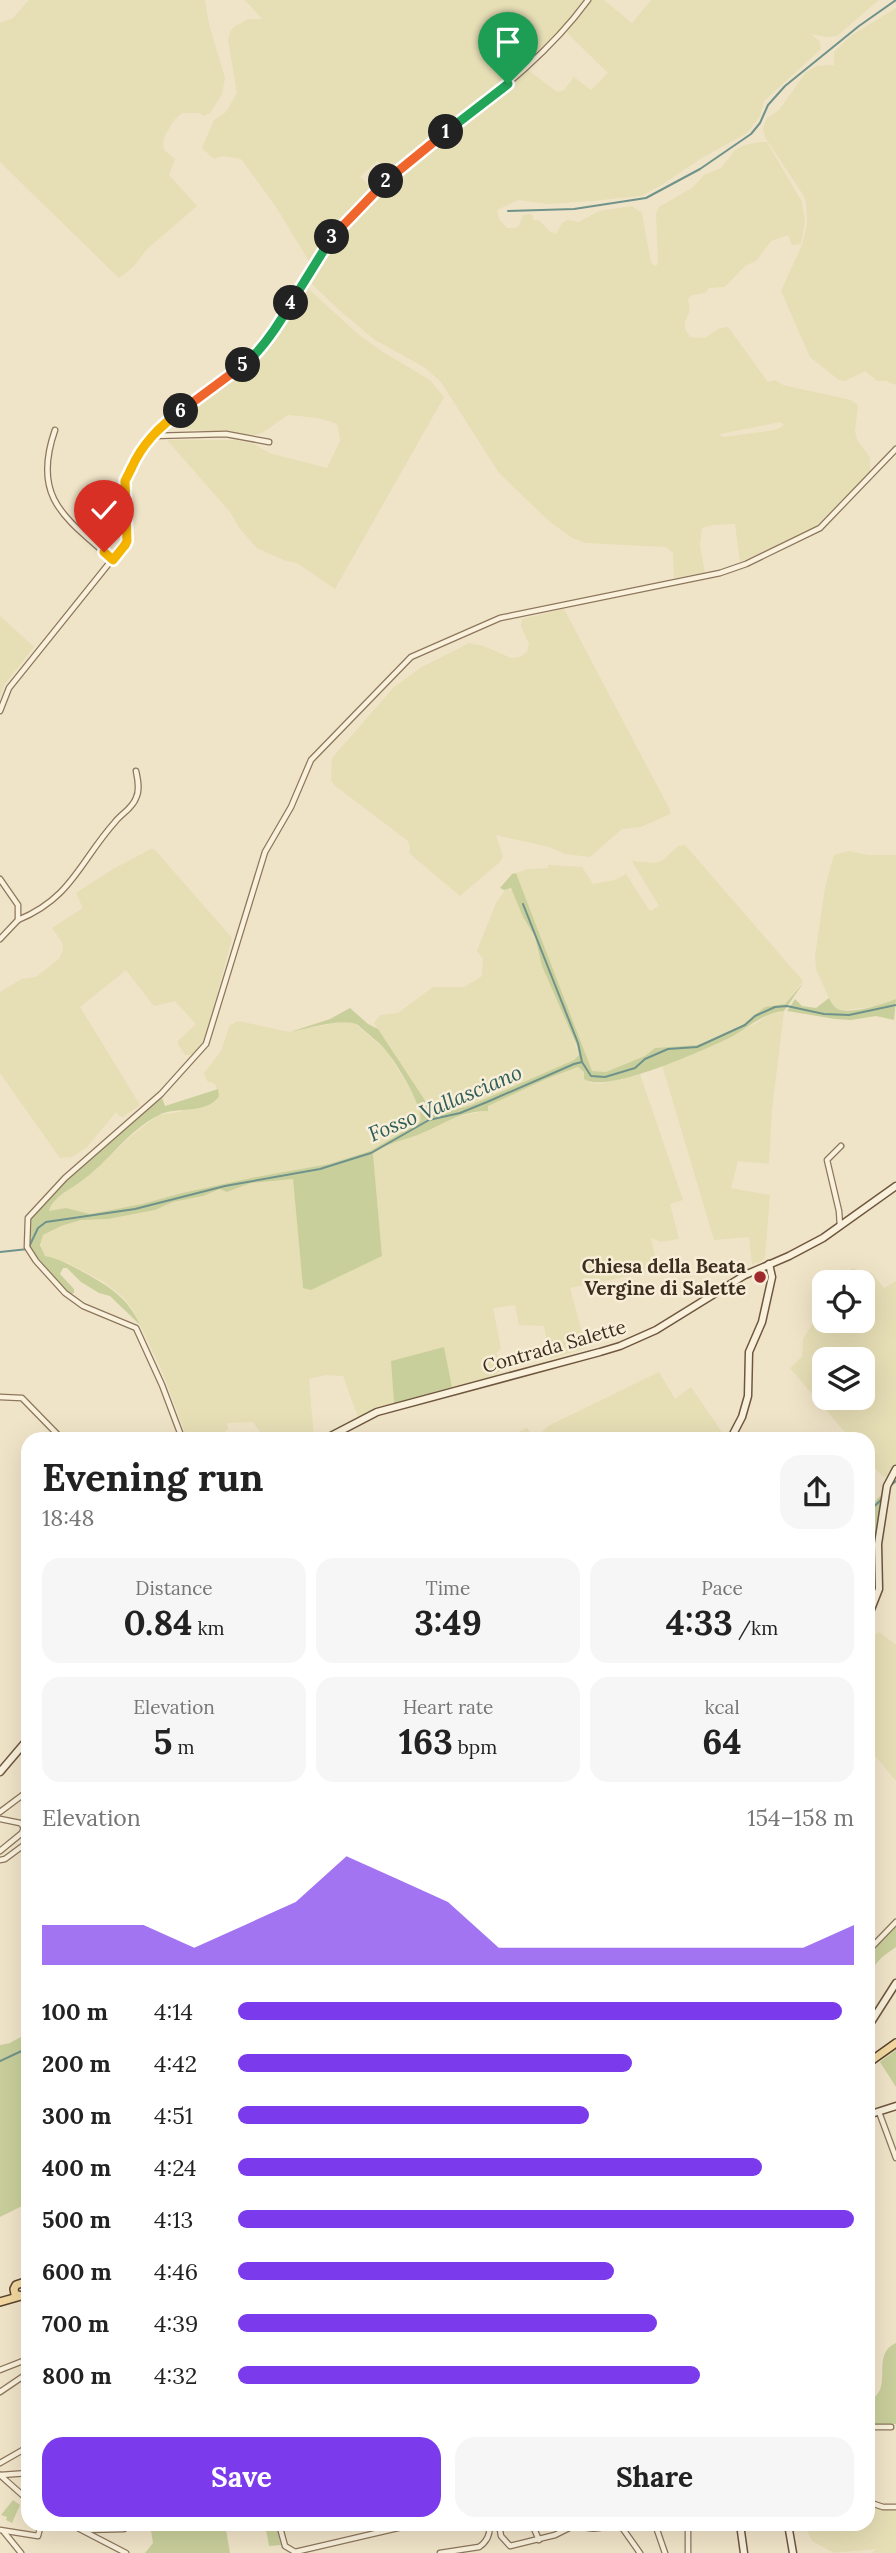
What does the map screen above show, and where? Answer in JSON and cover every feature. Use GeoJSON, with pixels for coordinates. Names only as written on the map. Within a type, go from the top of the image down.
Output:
{"type":"FeatureCollection","features":[{"type":"Feature","properties":{"kind":"main road","name":"Contrada Salette"},"geometry":{"type":"LineString","coordinates":[[339,1432],[377,1412],[620,1346],[656,1329],[736,1279],[814,1244],[896,1186]]}},
{"type":"Feature","properties":{"kind":"main road"},"geometry":{"type":"LineString","coordinates":[[735,1432],[748,1396],[749,1352],[762,1322],[772,1277],[769,1264]]}},
{"type":"Feature","properties":{"kind":"main road"},"geometry":{"type":"LineString","coordinates":[[875,1598],[878,1589],[878,1544],[887,1486],[896,1469]]}},
{"type":"Feature","properties":{"kind":"main road"},"geometry":{"type":"LineString","coordinates":[[1,1769],[21,1747]]}},
{"type":"Feature","properties":{"kind":"main road"},"geometry":{"type":"LineString","coordinates":[[875,2016],[896,1983]]}},
{"type":"Feature","properties":{"kind":"main road"},"geometry":{"type":"LineString","coordinates":[[875,2058],[896,2043]]}},
{"type":"Feature","properties":{"kind":"main road"},"geometry":{"type":"LineString","coordinates":[[875,2113],[896,2106]]}},
{"type":"Feature","properties":{"kind":"main road"},"geometry":{"type":"LineString","coordinates":[[0,2302],[21,2283]]}},
{"type":"Feature","properties":{"kind":"main road"},"geometry":{"type":"LineString","coordinates":[[16,2285],[14,2293],[21,2294]]}},
{"type":"Feature","properties":{"kind":"main road"},"geometry":{"type":"LineString","coordinates":[[0,2302],[21,2296]]}},
{"type":"Feature","properties":{"kind":"main road"},"geometry":{"type":"LineString","coordinates":[[741,2531],[744,2553]]}},
{"type":"Feature","properties":{"kind":"main road"},"geometry":{"type":"LineString","coordinates":[[789,2531],[793,2553]]}},
{"type":"Feature","properties":{"kind":"street"},"geometry":{"type":"LineString","coordinates":[[0,711],[9,688],[127,541],[125,481],[136,457],[157,428],[251,359],[287,310],[329,240],[348,219],[408,161],[508,84],[574,19],[588,0]]}},
{"type":"Feature","properties":{"kind":"street"},"geometry":{"type":"LineString","coordinates":[[55,430],[46,466],[54,503],[86,538],[113,560]]}},
{"type":"Feature","properties":{"kind":"street"},"geometry":{"type":"LineString","coordinates":[[151,436],[226,435],[269,442]]}},
{"type":"Feature","properties":{"kind":"street"},"geometry":{"type":"LineString","coordinates":[[180,1432],[136,1328],[73,1301],[28,1249],[27,1218],[44,1197],[153,1102],[206,1044],[265,852],[291,807],[311,760],[411,657],[499,618],[720,573],[746,564],[820,528],[896,449]]}},
{"type":"Feature","properties":{"kind":"street"},"geometry":{"type":"LineString","coordinates":[[0,939],[18,920],[45,908],[62,894],[116,820],[129,810],[137,797],[136,771]]}},
{"type":"Feature","properties":{"kind":"street"},"geometry":{"type":"LineString","coordinates":[[0,879],[18,905],[18,920]]}},
{"type":"Feature","properties":{"kind":"street"},"geometry":{"type":"LineString","coordinates":[[841,1146],[827,1160],[841,1227]]}},
{"type":"Feature","properties":{"kind":"street"},"geometry":{"type":"LineString","coordinates":[[0,1397],[22,1398],[55,1432]]}},
{"type":"Feature","properties":{"kind":"street"},"geometry":{"type":"LineString","coordinates":[[0,1812],[21,1796]]}},
{"type":"Feature","properties":{"kind":"street"},"geometry":{"type":"LineString","coordinates":[[0,1819],[21,1824]]}},
{"type":"Feature","properties":{"kind":"street"},"geometry":{"type":"LineString","coordinates":[[0,1852],[21,1834]]}},
{"type":"Feature","properties":{"kind":"street"},"geometry":{"type":"LineString","coordinates":[[0,1860],[21,1847]]}},
{"type":"Feature","properties":{"kind":"street"},"geometry":{"type":"LineString","coordinates":[[875,1944],[896,1922]]}},
{"type":"Feature","properties":{"kind":"street"},"geometry":{"type":"LineString","coordinates":[[879,2112],[894,2144],[896,2158]]}},
{"type":"Feature","properties":{"kind":"street"},"geometry":{"type":"LineString","coordinates":[[0,2370],[21,2362]]}},
{"type":"Feature","properties":{"kind":"street"},"geometry":{"type":"LineString","coordinates":[[0,2392],[21,2378]]}},
{"type":"Feature","properties":{"kind":"street"},"geometry":{"type":"LineString","coordinates":[[875,2427],[891,2427]]}},
{"type":"Feature","properties":{"kind":"street"},"geometry":{"type":"LineString","coordinates":[[0,2463],[21,2451]]}},
{"type":"Feature","properties":{"kind":"street"},"geometry":{"type":"LineString","coordinates":[[0,2475],[21,2474]]}},
{"type":"Feature","properties":{"kind":"street"},"geometry":{"type":"LineString","coordinates":[[0,2475],[21,2494]]}},
{"type":"Feature","properties":{"kind":"street"},"geometry":{"type":"LineString","coordinates":[[875,2504],[896,2507]]}},
{"type":"Feature","properties":{"kind":"street"},"geometry":{"type":"LineString","coordinates":[[1,2530],[38,2536],[39,2531]]}},
{"type":"Feature","properties":{"kind":"street"},"geometry":{"type":"LineString","coordinates":[[1,2530],[11,2538],[21,2553]]}},
{"type":"Feature","properties":{"kind":"street"},"geometry":{"type":"LineString","coordinates":[[85,2531],[126,2553]]}},
{"type":"Feature","properties":{"kind":"street"},"geometry":{"type":"LineString","coordinates":[[281,2531],[285,2546],[295,2552],[385,2531]]}},
{"type":"Feature","properties":{"kind":"street"},"geometry":{"type":"LineString","coordinates":[[440,2553],[479,2547],[485,2543],[489,2531]]}},
{"type":"Feature","properties":{"kind":"street"},"geometry":{"type":"LineString","coordinates":[[500,2531],[510,2546],[539,2540],[563,2531]]}},
{"type":"Feature","properties":{"kind":"street"},"geometry":{"type":"LineString","coordinates":[[535,2531],[539,2540]]}},
{"type":"Feature","properties":{"kind":"street"},"geometry":{"type":"LineString","coordinates":[[624,2531],[640,2553]]}},
{"type":"Feature","properties":{"kind":"street"},"geometry":{"type":"LineString","coordinates":[[657,2531],[665,2553]]}},
{"type":"Feature","properties":{"kind":"street"},"geometry":{"type":"LineString","coordinates":[[688,2531],[688,2553]]}},
{"type":"Feature","properties":{"kind":"street"},"geometry":{"type":"LineString","coordinates":[[113,2546],[115,2553]]}},
{"type":"Feature","properties":{"kind":"shaded area"},"geometry":{"type":"Polygon","coordinates":[[[29,0],[205,0],[225,78],[222,94],[210,113],[204,116],[199,113],[182,113],[174,120],[163,144],[164,150],[175,159],[169,175],[197,206],[147,249],[133,267],[119,278],[0,162],[0,23],[13,18],[29,0]]]}},
{"type":"Feature","properties":{"kind":"shaded area"},"geometry":{"type":"Polygon","coordinates":[[[245,0],[586,0],[573,18],[490,95],[391,172],[377,161],[360,177],[373,189],[341,221],[310,263],[276,207],[241,159],[222,156],[214,159],[202,148],[214,120],[226,112],[237,93],[228,40],[230,32],[248,19],[262,19],[245,0]]]}},
{"type":"Feature","properties":{"kind":"shaded area"},"geometry":{"type":"Polygon","coordinates":[[[592,0],[604,0],[632,23],[651,0],[879,0],[837,36],[811,34],[820,42],[821,49],[764,101],[760,116],[747,133],[660,186],[641,196],[549,204],[518,200],[497,210],[499,219],[507,228],[519,226],[523,215],[530,214],[533,220],[540,221],[556,234],[562,223],[568,220],[579,222],[599,211],[632,206],[642,213],[650,258],[656,266],[656,214],[659,207],[692,188],[704,175],[721,168],[735,150],[760,142],[767,142],[802,202],[805,221],[801,244],[792,245],[788,235],[771,241],[756,261],[745,266],[725,287],[709,288],[705,293],[692,295],[688,299],[690,310],[685,329],[690,337],[705,338],[720,328],[728,327],[768,382],[775,380],[783,385],[851,400],[858,405],[855,431],[857,440],[870,457],[870,473],[814,528],[740,562],[735,524],[702,528],[700,546],[705,573],[674,578],[673,553],[666,547],[586,543],[572,538],[549,521],[499,473],[441,382],[424,367],[375,340],[310,282],[311,275],[328,247],[365,205],[431,147],[528,70],[557,92],[564,90],[574,77],[591,90],[608,73],[568,34],[567,29],[592,0]],[[781,422],[720,434],[723,437],[775,430],[784,425],[781,422]]]}},
{"type":"Feature","properties":{"kind":"shaded area"},"geometry":{"type":"Polygon","coordinates":[[[896,8],[896,385],[877,381],[865,371],[845,381],[839,380],[810,357],[781,291],[802,245],[807,224],[806,203],[763,130],[766,119],[779,110],[806,72],[817,66],[834,65],[834,52],[852,35],[896,8]]]}},
{"type":"Feature","properties":{"kind":"shaded area"},"geometry":{"type":"Polygon","coordinates":[[[304,285],[358,334],[430,380],[444,397],[335,589],[297,563],[257,548],[240,529],[230,512],[167,440],[236,440],[254,444],[269,453],[327,468],[340,441],[335,423],[288,415],[255,435],[187,429],[182,421],[200,402],[262,358],[304,285]]]}},
{"type":"Feature","properties":{"kind":"shaded area"},"geometry":{"type":"Polygon","coordinates":[[[564,609],[670,814],[641,827],[622,829],[590,857],[565,854],[549,847],[496,835],[503,856],[500,862],[460,896],[409,853],[408,841],[334,785],[331,780],[332,758],[394,687],[422,667],[469,643],[484,646],[511,658],[520,657],[527,652],[529,644],[521,626],[522,619],[564,609]]]}},
{"type":"Feature","properties":{"kind":"shaded area"},"geometry":{"type":"Polygon","coordinates":[[[0,616],[34,647],[4,685],[0,697],[0,616]]]}},
{"type":"Feature","properties":{"kind":"shaded area"},"geometry":{"type":"Polygon","coordinates":[[[685,845],[803,981],[785,1004],[710,1040],[697,1045],[655,1048],[645,1056],[606,1072],[591,1071],[516,873],[548,868],[548,865],[582,867],[593,884],[615,880],[626,874],[650,911],[659,906],[632,861],[655,863],[663,860],[678,846],[685,845]]]}},
{"type":"Feature","properties":{"kind":"shaded area"},"geometry":{"type":"Polygon","coordinates":[[[154,849],[232,938],[204,1043],[194,1055],[185,1055],[178,1041],[196,1024],[175,1001],[154,1006],[126,970],[80,1007],[140,1105],[123,1117],[116,1112],[86,1148],[72,1157],[60,1158],[0,1073],[0,992],[22,979],[36,977],[59,959],[63,950],[62,942],[52,928],[83,908],[76,893],[154,849]]]}},
{"type":"Feature","properties":{"kind":"shaded area"},"geometry":{"type":"Polygon","coordinates":[[[849,851],[868,855],[896,855],[896,999],[873,1007],[844,1010],[836,1008],[829,998],[816,969],[815,956],[825,887],[834,855],[849,851]]]}},
{"type":"Feature","properties":{"kind":"shaded area"},"geometry":{"type":"Polygon","coordinates":[[[507,887],[513,891],[523,917],[535,937],[542,966],[560,1003],[579,1055],[574,1060],[471,1105],[454,1110],[432,1111],[374,1023],[380,1015],[398,1013],[433,987],[464,987],[482,976],[483,959],[477,951],[496,903],[507,887]]]}},
{"type":"Feature","properties":{"kind":"shaded area"},"geometry":{"type":"Polygon","coordinates":[[[784,1011],[772,1110],[769,1164],[738,1161],[731,1188],[770,1195],[765,1257],[761,1262],[752,1264],[749,1237],[714,1240],[662,1065],[757,1023],[770,1013],[784,1011]]]}},
{"type":"Feature","properties":{"kind":"shaded area"},"geometry":{"type":"Polygon","coordinates":[[[238,1021],[290,1032],[353,1022],[386,1050],[414,1095],[422,1114],[420,1122],[370,1151],[329,1164],[256,1177],[90,1214],[66,1208],[49,1211],[55,1199],[94,1171],[158,1115],[179,1112],[219,1096],[215,1084],[207,1081],[204,1073],[221,1051],[230,1025],[238,1021]]]}},
{"type":"Feature","properties":{"kind":"shaded area"},"geometry":{"type":"Polygon","coordinates":[[[578,1067],[584,1072],[584,1079],[590,1083],[600,1084],[640,1074],[683,1200],[670,1204],[679,1239],[661,1242],[651,1238],[658,1270],[570,1288],[586,1348],[550,1359],[544,1326],[519,1325],[515,1305],[493,1308],[501,1349],[496,1353],[507,1367],[497,1373],[497,1376],[452,1387],[444,1347],[391,1361],[394,1404],[358,1417],[343,1376],[326,1375],[309,1379],[313,1432],[260,1432],[253,1422],[227,1423],[228,1429],[224,1432],[185,1432],[162,1371],[133,1310],[123,1297],[104,1282],[68,1263],[45,1256],[42,1251],[40,1240],[43,1235],[81,1220],[108,1219],[155,1210],[220,1189],[228,1192],[251,1183],[293,1179],[303,1288],[382,1256],[373,1154],[391,1143],[421,1134],[448,1119],[488,1110],[487,1106],[578,1067]]]}},
{"type":"Feature","properties":{"kind":"shaded area"},"geometry":{"type":"Polygon","coordinates":[[[875,1277],[884,1288],[896,1281],[896,1467],[887,1477],[883,1477],[875,1468],[875,1432],[845,1432],[826,1410],[875,1410],[875,1347],[812,1347],[812,1394],[790,1368],[802,1357],[803,1339],[812,1325],[812,1333],[875,1333],[875,1277]]]}},
{"type":"Feature","properties":{"kind":"shaded area"},"geometry":{"type":"Polygon","coordinates":[[[659,1372],[675,1399],[691,1387],[722,1432],[542,1432],[550,1425],[659,1372]]]}},
{"type":"Feature","properties":{"kind":"shaded area"},"geometry":{"type":"Polygon","coordinates":[[[879,1632],[896,1645],[896,1781],[875,1756],[875,1635],[879,1632]]]}},
{"type":"Feature","properties":{"kind":"shaded area"},"geometry":{"type":"Polygon","coordinates":[[[875,2506],[896,2511],[896,2553],[872,2553],[876,2549],[834,2553],[812,2541],[807,2531],[875,2531],[875,2506]]]}},
{"type":"Feature","properties":{"kind":"green space"},"geometry":{"type":"Polygon","coordinates":[[[516,873],[592,1071],[606,1072],[645,1056],[655,1048],[697,1045],[710,1040],[742,1025],[765,1007],[785,1004],[804,982],[784,1011],[763,1017],[731,1037],[679,1060],[613,1081],[596,1082],[584,1079],[584,1072],[578,1067],[488,1106],[488,1111],[461,1115],[380,1149],[373,1154],[382,1256],[311,1290],[303,1288],[293,1179],[251,1183],[227,1192],[220,1189],[155,1210],[108,1219],[81,1220],[43,1235],[40,1245],[45,1256],[71,1265],[110,1288],[130,1307],[140,1325],[110,1296],[99,1293],[81,1282],[67,1268],[63,1268],[60,1274],[74,1289],[74,1293],[69,1295],[33,1252],[28,1241],[30,1217],[63,1183],[162,1098],[165,1106],[218,1089],[219,1096],[207,1106],[166,1112],[148,1121],[90,1174],[58,1198],[49,1211],[66,1208],[90,1214],[256,1177],[329,1164],[370,1151],[420,1122],[414,1097],[397,1066],[384,1048],[358,1025],[344,1022],[290,1032],[330,1019],[350,1008],[378,1029],[432,1111],[453,1110],[471,1105],[574,1060],[579,1055],[577,1046],[542,966],[535,937],[511,888],[500,888],[516,873]]]}},
{"type":"Feature","properties":{"kind":"green space"},"geometry":{"type":"Polygon","coordinates":[[[829,998],[836,1008],[849,1011],[896,999],[894,1020],[876,1016],[851,1020],[835,1019],[787,1011],[795,999],[802,1006],[816,1008],[829,998]]]}},
{"type":"Feature","properties":{"kind":"green space"},"geometry":{"type":"Polygon","coordinates":[[[444,1347],[452,1387],[394,1404],[391,1361],[444,1347]]]}},
{"type":"Feature","properties":{"kind":"green space"},"geometry":{"type":"Polygon","coordinates":[[[883,1493],[876,1538],[876,1572],[875,1572],[875,1502],[883,1493]]]}},
{"type":"Feature","properties":{"kind":"green space"},"geometry":{"type":"Polygon","coordinates":[[[896,1927],[896,1947],[875,1965],[875,1948],[896,1927]]]}},
{"type":"Feature","properties":{"kind":"green space"},"geometry":{"type":"Polygon","coordinates":[[[21,2037],[21,2206],[0,2217],[0,2045],[21,2037]]]}},
{"type":"Feature","properties":{"kind":"green space"},"geometry":{"type":"Polygon","coordinates":[[[896,2050],[896,2087],[880,2062],[896,2050]]]}},
{"type":"Feature","properties":{"kind":"green space"},"geometry":{"type":"Polygon","coordinates":[[[896,2343],[896,2424],[875,2425],[875,2397],[880,2389],[884,2356],[888,2348],[896,2343]]]}},
{"type":"Feature","properties":{"kind":"green space"},"geometry":{"type":"Polygon","coordinates":[[[13,2500],[20,2505],[12,2523],[1,2515],[13,2500]]]}},
{"type":"Feature","properties":{"kind":"green space"},"geometry":{"type":"Polygon","coordinates":[[[151,2531],[226,2531],[230,2553],[145,2553],[153,2543],[151,2531]]]}},
{"type":"Feature","properties":{"kind":"green space"},"geometry":{"type":"Polygon","coordinates":[[[266,2531],[278,2531],[281,2545],[269,2546],[266,2531]]]}},
{"type":"Feature","properties":{"kind":"waterway"},"geometry":{"type":"LineString","coordinates":[[508,211],[574,209],[646,198],[700,169],[751,134],[760,123],[768,105],[785,86],[859,26],[896,0]]}},
{"type":"Feature","properties":{"kind":"waterway"},"geometry":{"type":"LineString","coordinates":[[523,904],[578,1043],[582,1062]]}},
{"type":"Feature","properties":{"kind":"waterway","name":"Fosso Vallasciano"},"geometry":{"type":"LineString","coordinates":[[0,1252],[28,1249],[38,1228],[46,1222],[135,1209],[225,1186],[320,1169],[371,1153],[429,1120],[460,1113],[574,1064],[582,1062],[591,1076],[605,1077],[635,1068],[645,1059],[668,1049],[697,1047],[745,1025],[755,1016],[775,1007],[787,1006],[824,1014],[849,1015],[896,1005]]}},
{"type":"Feature","properties":{"kind":"waterway"},"geometry":{"type":"LineString","coordinates":[[890,1486],[896,1481]]}},
{"type":"Feature","properties":{"kind":"waterway"},"geometry":{"type":"LineString","coordinates":[[875,1506],[882,1499]]}},
{"type":"Feature","properties":{"kind":"waterway"},"geometry":{"type":"LineString","coordinates":[[0,2061],[21,2051]]}},
{"type":"Feature","properties":{"kind":"place","name":"Chiesa della Beata Vergine di Salette"},"geometry":{"type":"Point","coordinates":[760,1277]}},
{"type":"Feature","properties":{"kind":"route"},"geometry":{"type":"LineString","coordinates":[[104,552],[113,560],[127,541],[125,481],[136,457],[157,428],[251,359],[287,310],[329,240],[367,199],[408,161],[508,84]]}}]}
